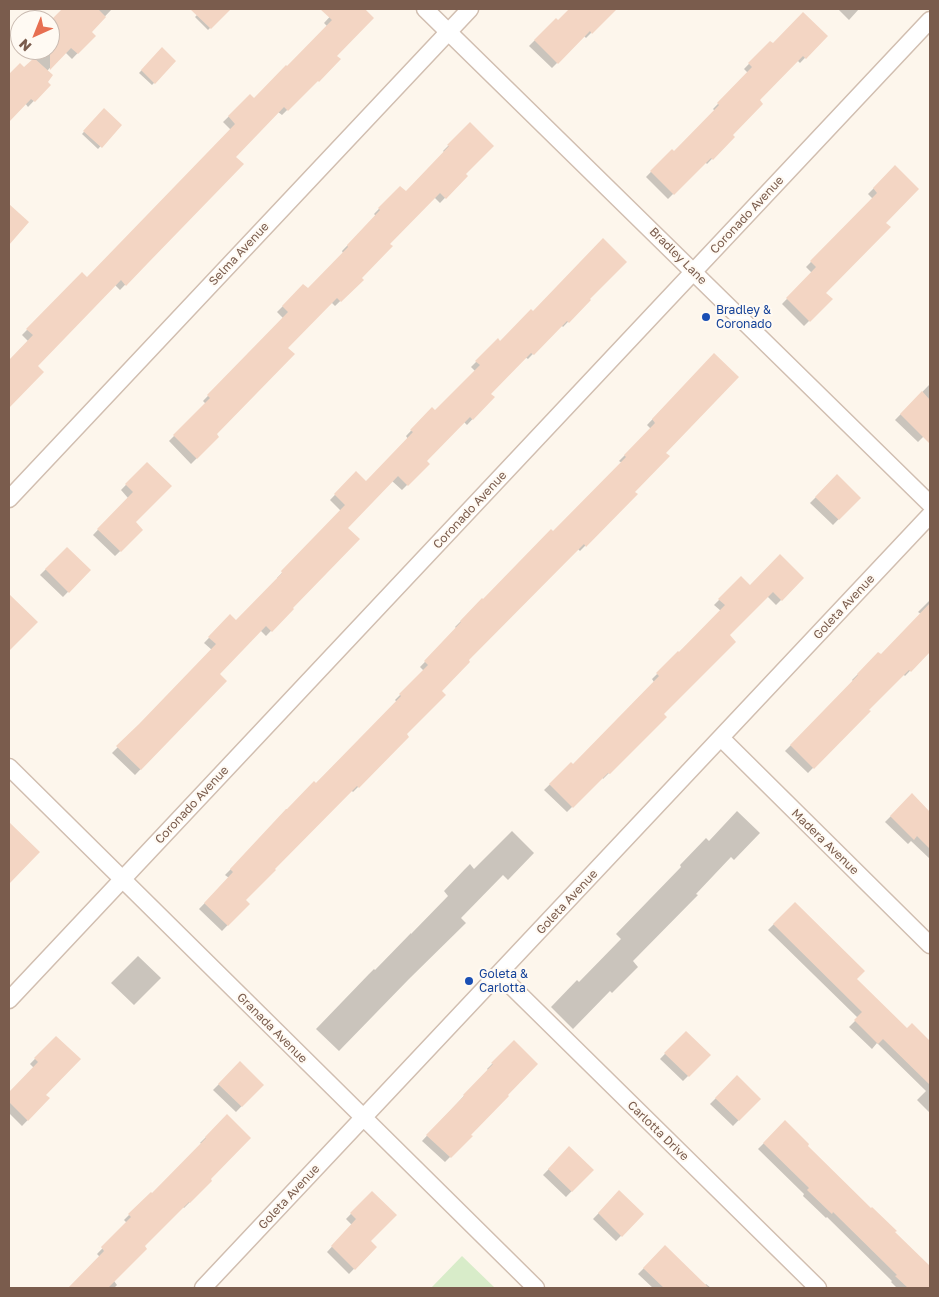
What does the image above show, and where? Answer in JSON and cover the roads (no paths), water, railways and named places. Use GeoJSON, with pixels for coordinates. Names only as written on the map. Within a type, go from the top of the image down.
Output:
{"type":"FeatureCollection","features":[{"type":"Feature","properties":{"kind":"street","name":"Bradley Lane"},"geometry":{"type":"LineString","coordinates":[[426,9],[930,504]]}},
{"type":"Feature","properties":{"kind":"street","name":"Selma Avenue"},"geometry":{"type":"LineString","coordinates":[[9,499],[470,9]]}},
{"type":"Feature","properties":{"kind":"street","name":"Coronado Avenue"},"geometry":{"type":"LineString","coordinates":[[9,1000],[930,20]]}},
{"type":"Feature","properties":{"kind":"street","name":"Goleta Avenue"},"geometry":{"type":"LineString","coordinates":[[203,1288],[930,514]]}},
{"type":"Feature","properties":{"kind":"street","name":"Madera Avenue"},"geometry":{"type":"LineString","coordinates":[[721,738],[930,945]]}},
{"type":"Feature","properties":{"kind":"street","name":"Granada Avenue"},"geometry":{"type":"LineString","coordinates":[[9,766],[536,1288]]}},
{"type":"Feature","properties":{"kind":"street","name":"Carlotta Drive"},"geometry":{"type":"LineString","coordinates":[[499,974],[818,1288]]}},
{"type":"Feature","properties":{"kind":"place","name":"Bradley & Coronado"},"geometry":{"type":"Point","coordinates":[706,317]}},
{"type":"Feature","properties":{"kind":"place","name":"Goleta & Carlotta"},"geometry":{"type":"Point","coordinates":[469,981]}}]}
